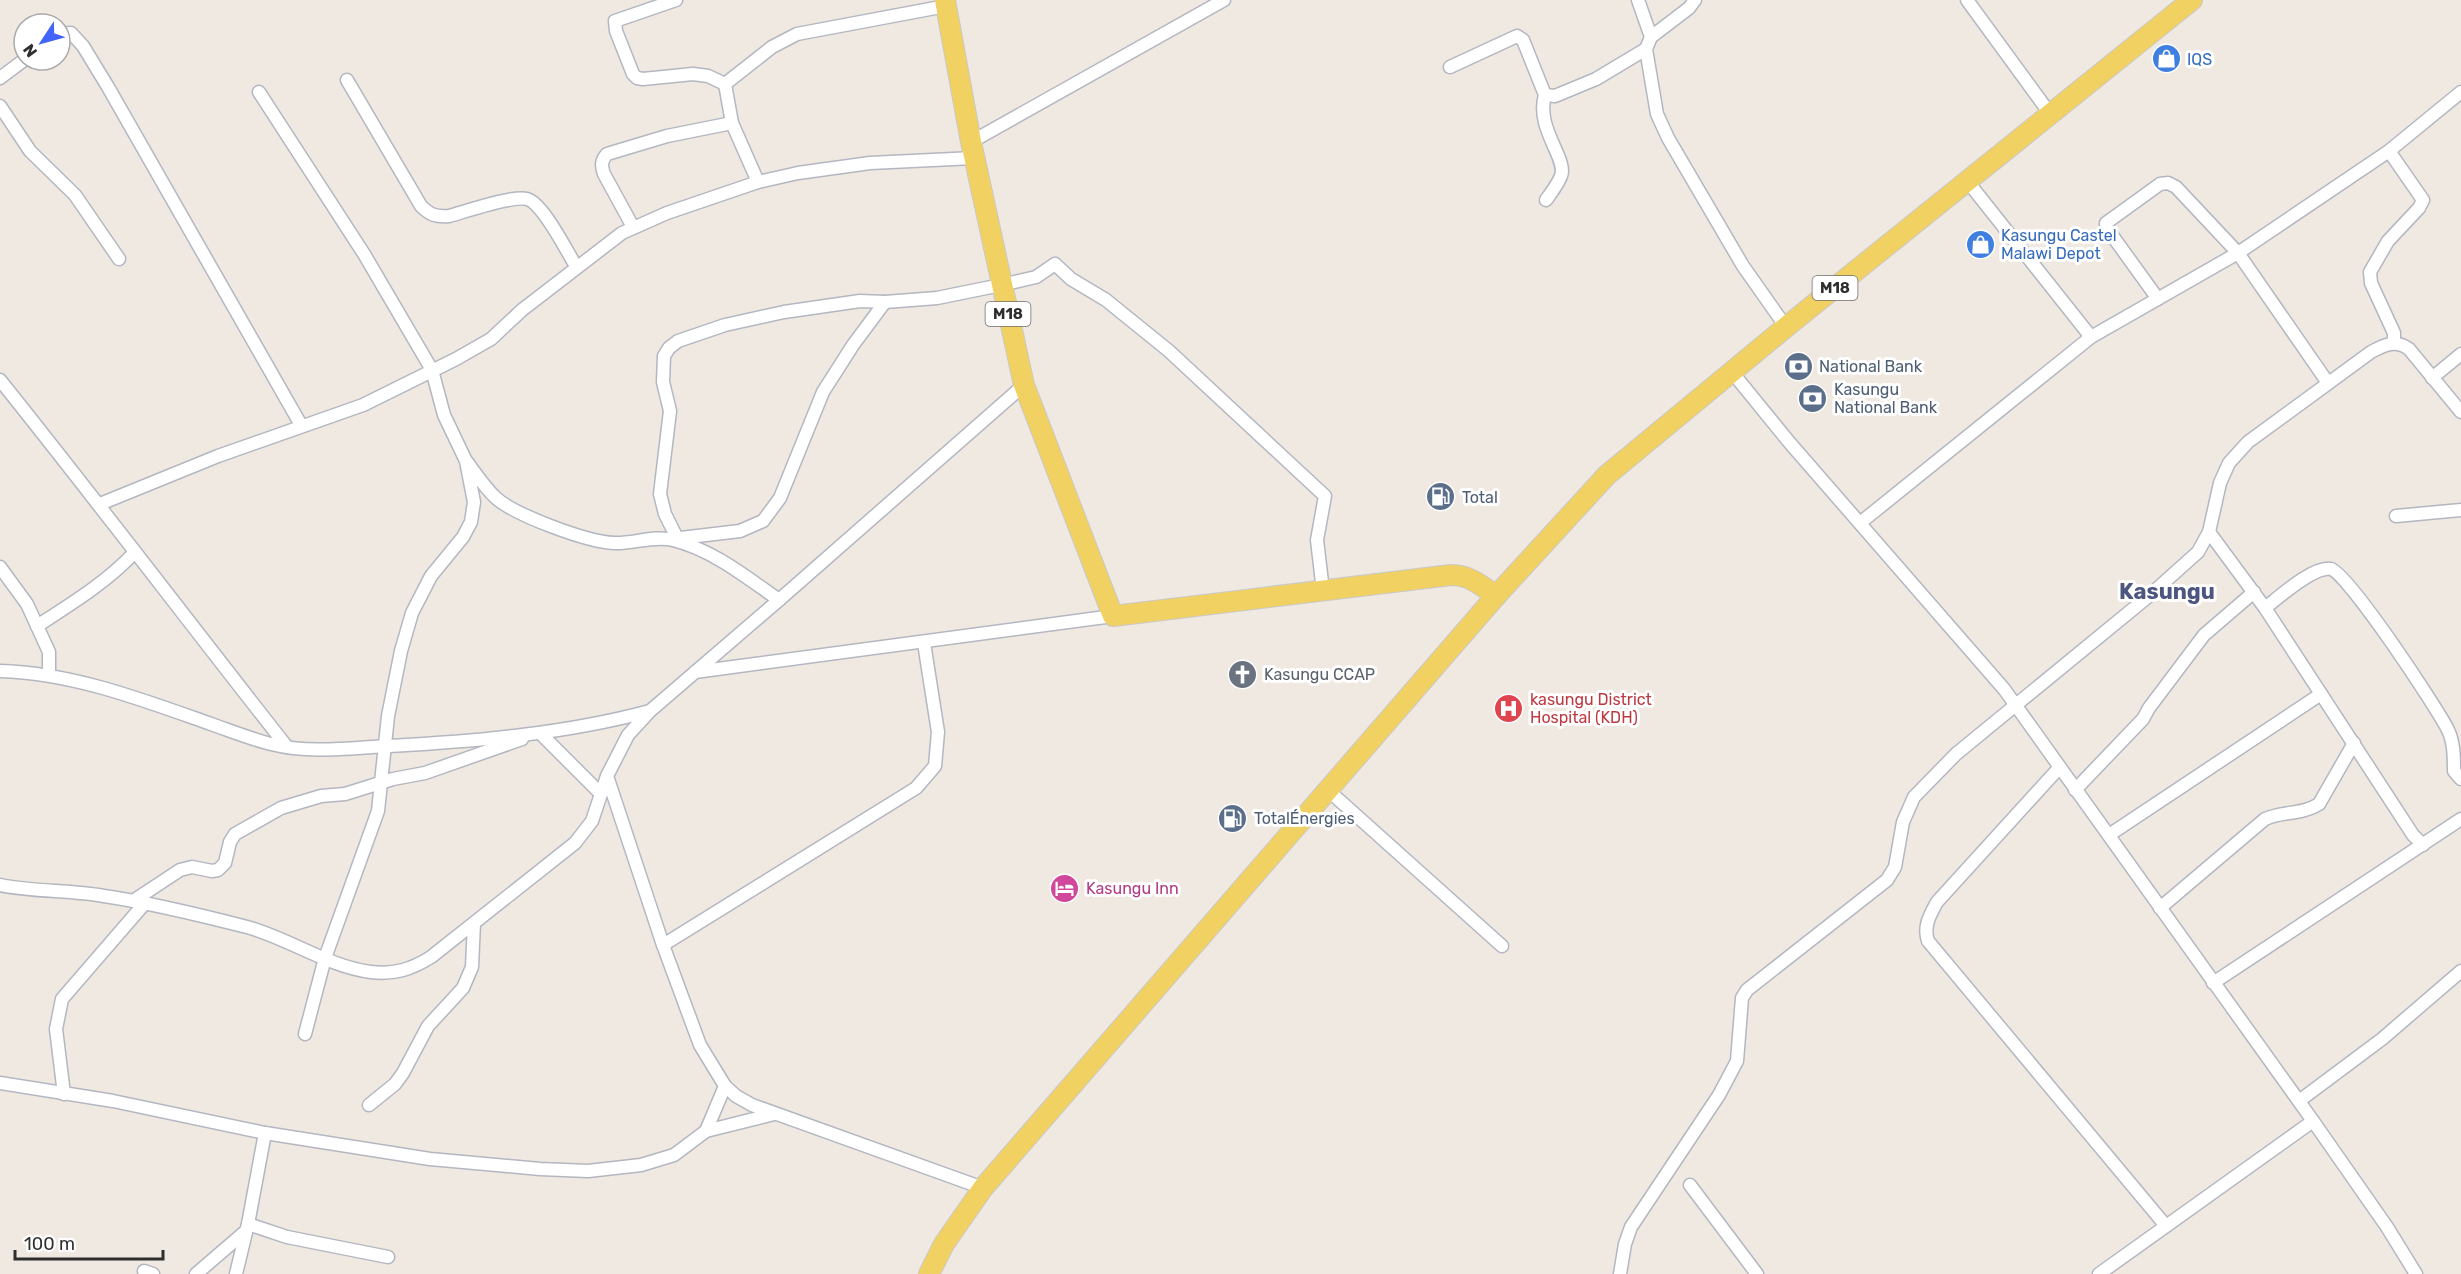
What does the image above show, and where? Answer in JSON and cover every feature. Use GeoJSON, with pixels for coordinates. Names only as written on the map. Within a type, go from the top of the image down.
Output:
{"type":"FeatureCollection","features":[{"type":"Feature","properties":{"kind":"main road","name":"M18"},"geometry":{"type":"LineString","coordinates":[[1496,596],[1607,475],[1786,327],[2192,0]]}},
{"type":"Feature","properties":{"kind":"main road","name":"M18"},"geometry":{"type":"LineString","coordinates":[[946,3],[973,150],[1024,385],[1113,616]]}},
{"type":"Feature","properties":{"kind":"main road"},"geometry":{"type":"LineString","coordinates":[[929,1274],[944,1244],[983,1188],[1496,596],[1473,579],[1462,575],[1113,616]]}},
{"type":"Feature","properties":{"kind":"street"},"geometry":{"type":"LineString","coordinates":[[676,0],[615,21],[615,32],[633,74],[643,79],[708,76],[725,84]]}},
{"type":"Feature","properties":{"kind":"street"},"geometry":{"type":"LineString","coordinates":[[100,504],[301,425],[363,405],[432,370],[491,339],[522,310],[576,267],[633,227],[706,198],[758,182],[839,166],[973,150],[1224,0]]}},
{"type":"Feature","properties":{"kind":"street"},"geometry":{"type":"LineString","coordinates":[[1638,0],[1651,37]]}},
{"type":"Feature","properties":{"kind":"street"},"geometry":{"type":"LineString","coordinates":[[1695,0],[1689,8],[1651,37],[1646,49],[1657,114],[1668,138],[1743,266],[1786,327]]}},
{"type":"Feature","properties":{"kind":"street"},"geometry":{"type":"LineString","coordinates":[[1967,0],[2051,115]]}},
{"type":"Feature","properties":{"kind":"street"},"geometry":{"type":"LineString","coordinates":[[725,84],[772,47],[797,34],[946,3]]}},
{"type":"Feature","properties":{"kind":"street"},"geometry":{"type":"LineString","coordinates":[[72,34],[83,46],[108,87],[301,425]]}},
{"type":"Feature","properties":{"kind":"street"},"geometry":{"type":"LineString","coordinates":[[1450,67],[1517,36],[1523,40],[1545,95],[1541,107],[1543,119],[1561,162],[1562,174],[1546,200]]}},
{"type":"Feature","properties":{"kind":"street"},"geometry":{"type":"LineString","coordinates":[[1545,95],[1555,96],[1596,79],[1646,49]]}},
{"type":"Feature","properties":{"kind":"street"},"geometry":{"type":"LineString","coordinates":[[347,80],[421,206],[430,215],[449,216],[514,198],[527,199],[541,210],[576,267]]}},
{"type":"Feature","properties":{"kind":"street"},"geometry":{"type":"LineString","coordinates":[[725,84],[732,123],[758,182]]}},
{"type":"Feature","properties":{"kind":"street"},"geometry":{"type":"LineString","coordinates":[[259,92],[364,254],[432,370],[444,415],[466,461],[495,498],[523,515],[561,529],[613,543],[740,531],[763,521],[780,498],[824,392],[853,345],[885,302]]}},
{"type":"Feature","properties":{"kind":"street"},"geometry":{"type":"LineString","coordinates":[[1860,523],[2091,337],[2238,253],[2389,151],[2461,92]]}},
{"type":"Feature","properties":{"kind":"street"},"geometry":{"type":"LineString","coordinates":[[0,106],[30,151],[75,195],[119,259]]}},
{"type":"Feature","properties":{"kind":"street"},"geometry":{"type":"LineString","coordinates":[[633,227],[604,174],[602,160],[607,154],[667,136],[732,123]]}},
{"type":"Feature","properties":{"kind":"street"},"geometry":{"type":"LineString","coordinates":[[2389,151],[2423,200],[2419,208],[2388,241],[2370,272],[2370,283],[2391,324],[2394,343]]}},
{"type":"Feature","properties":{"kind":"street"},"geometry":{"type":"LineString","coordinates":[[1968,182],[2091,337]]}},
{"type":"Feature","properties":{"kind":"street"},"geometry":{"type":"LineString","coordinates":[[2158,299],[2106,227],[2106,223],[2160,184],[2168,183],[2176,187],[2238,253],[2328,383]]}},
{"type":"Feature","properties":{"kind":"street"},"geometry":{"type":"LineString","coordinates":[[779,600],[730,566],[674,538],[664,514],[660,494],[670,411],[663,382],[664,356],[669,348],[678,341],[725,325],[784,312],[860,301],[885,302],[937,298],[1036,278],[1055,264],[1071,279],[1106,300],[1169,351],[1316,485],[1325,496],[1317,540],[1323,591]]}},
{"type":"Feature","properties":{"kind":"street"},"geometry":{"type":"LineString","coordinates":[[1620,1274],[1631,1227],[1719,1095],[1737,1061],[1742,998],[1747,990],[1887,880],[1895,867],[1903,822],[1914,797],[1956,754],[2150,595],[2198,552],[2209,532],[2220,483],[2229,463],[2238,452],[2248,442],[2371,352],[2394,343],[2403,344],[2409,349],[2461,412]]}},
{"type":"Feature","properties":{"kind":"street"},"geometry":{"type":"LineString","coordinates":[[2432,378],[2461,354]]}},
{"type":"Feature","properties":{"kind":"street"},"geometry":{"type":"LineString","coordinates":[[1732,372],[2016,706],[2299,1101],[2387,1227],[2416,1274]]}},
{"type":"Feature","properties":{"kind":"street"},"geometry":{"type":"LineString","coordinates":[[0,380],[100,504],[286,747]]}},
{"type":"Feature","properties":{"kind":"street"},"geometry":{"type":"LineString","coordinates":[[0,885],[139,902],[265,933],[326,958],[369,972],[398,972],[424,962],[575,843],[592,821],[607,776],[628,735],[650,711],[1024,385]]}},
{"type":"Feature","properties":{"kind":"street"},"geometry":{"type":"LineString","coordinates":[[305,1034],[326,958],[373,830],[401,651],[412,613],[431,576],[463,537],[471,522],[474,502],[466,461]]}},
{"type":"Feature","properties":{"kind":"street"},"geometry":{"type":"LineString","coordinates":[[2396,516],[2461,510]]}},
{"type":"Feature","properties":{"kind":"street"},"geometry":{"type":"LineString","coordinates":[[2209,532],[2265,608],[2413,834],[2423,845]]}},
{"type":"Feature","properties":{"kind":"street"},"geometry":{"type":"LineString","coordinates":[[37,626],[120,567],[135,552]]}},
{"type":"Feature","properties":{"kind":"street"},"geometry":{"type":"LineString","coordinates":[[0,567],[27,604],[49,652],[50,675]]}},
{"type":"Feature","properties":{"kind":"street"},"geometry":{"type":"LineString","coordinates":[[2265,608],[2308,576],[2322,569],[2330,568],[2338,572],[2368,610],[2448,729],[2454,757],[2454,771],[2461,779]]}},
{"type":"Feature","properties":{"kind":"street"},"geometry":{"type":"LineString","coordinates":[[2075,790],[2143,719],[2204,635],[2254,592]]}},
{"type":"Feature","properties":{"kind":"street"},"geometry":{"type":"LineString","coordinates":[[695,672],[1113,616]]}},
{"type":"Feature","properties":{"kind":"street"},"geometry":{"type":"LineString","coordinates":[[663,945],[916,788],[935,765],[938,732],[924,643]]}},
{"type":"Feature","properties":{"kind":"street"},"geometry":{"type":"LineString","coordinates":[[0,671],[50,675],[148,702],[255,739],[308,751],[537,734],[589,726],[650,711]]}},
{"type":"Feature","properties":{"kind":"street"},"geometry":{"type":"LineString","coordinates":[[2109,835],[2321,694]]}},
{"type":"Feature","properties":{"kind":"street"},"geometry":{"type":"LineString","coordinates":[[64,1094],[56,1029],[62,999],[139,902],[180,870],[192,867],[218,870],[225,863],[230,842],[235,834],[281,808],[321,796],[345,794],[458,763],[537,734]]}},
{"type":"Feature","properties":{"kind":"street"},"geometry":{"type":"LineString","coordinates":[[537,734],[601,794]]}},
{"type":"Feature","properties":{"kind":"street"},"geometry":{"type":"LineString","coordinates":[[2160,908],[2265,819],[2273,815],[2310,810],[2319,804],[2354,743]]}},
{"type":"Feature","properties":{"kind":"street"},"geometry":{"type":"LineString","coordinates":[[2059,768],[1937,902],[1927,924],[1926,935],[1928,941],[2166,1226]]}},
{"type":"Feature","properties":{"kind":"street"},"geometry":{"type":"LineString","coordinates":[[607,776],[663,945],[700,1045],[725,1086],[736,1096],[752,1105],[983,1188]]}},
{"type":"Feature","properties":{"kind":"street"},"geometry":{"type":"LineString","coordinates":[[1329,791],[1502,946]]}},
{"type":"Feature","properties":{"kind":"street"},"geometry":{"type":"LineString","coordinates":[[2213,983],[2461,819]]}},
{"type":"Feature","properties":{"kind":"street"},"geometry":{"type":"LineString","coordinates":[[369,1105],[399,1079],[428,1026],[463,988],[472,967],[474,923]]}},
{"type":"Feature","properties":{"kind":"street"},"geometry":{"type":"LineString","coordinates":[[2299,1101],[2382,1039],[2461,971]]}},
{"type":"Feature","properties":{"kind":"street"},"geometry":{"type":"LineString","coordinates":[[0,1083],[174,1112],[265,1132],[430,1160],[588,1171],[660,1161],[674,1155],[706,1131],[776,1113]]}},
{"type":"Feature","properties":{"kind":"street"},"geometry":{"type":"LineString","coordinates":[[706,1131],[725,1086]]}},
{"type":"Feature","properties":{"kind":"street"},"geometry":{"type":"LineString","coordinates":[[2099,1274],[2313,1121]]}},
{"type":"Feature","properties":{"kind":"street"},"geometry":{"type":"LineString","coordinates":[[236,1274],[265,1132]]}},
{"type":"Feature","properties":{"kind":"street"},"geometry":{"type":"LineString","coordinates":[[1690,1185],[1757,1274]]}},
{"type":"Feature","properties":{"kind":"street"},"geometry":{"type":"LineString","coordinates":[[247,1227],[388,1257]]}},
{"type":"Feature","properties":{"kind":"street"},"geometry":{"type":"LineString","coordinates":[[196,1274],[247,1227]]}},
{"type":"Feature","properties":{"kind":"place","name":"IQS"},"geometry":{"type":"Point","coordinates":[2166,59]}},
{"type":"Feature","properties":{"kind":"place","name":"Kasungu Castel Malawi Depot"},"geometry":{"type":"Point","coordinates":[1980,244]}},
{"type":"Feature","properties":{"kind":"place","name":"National Bank"},"geometry":{"type":"Point","coordinates":[1798,366]}},
{"type":"Feature","properties":{"kind":"place","name":"Kasungu National Bank"},"geometry":{"type":"Point","coordinates":[1813,398]}},
{"type":"Feature","properties":{"kind":"place","name":"Total"},"geometry":{"type":"Point","coordinates":[1441,497]}},
{"type":"Feature","properties":{"kind":"place","name":"Kasungu CCAP"},"geometry":{"type":"Point","coordinates":[1243,674]}},
{"type":"Feature","properties":{"kind":"place","name":"kasungu District Hospital (KDH)"},"geometry":{"type":"Point","coordinates":[1509,708]}},
{"type":"Feature","properties":{"kind":"place","name":"TotalÉnergies"},"geometry":{"type":"Point","coordinates":[1233,818]}},
{"type":"Feature","properties":{"kind":"place","name":"Kasungu Inn"},"geometry":{"type":"Point","coordinates":[1065,888]}},
{"type":"Feature","properties":{"kind":"district","name":"Kasungu"},"geometry":{"type":"Point","coordinates":[2167,591]}}]}
